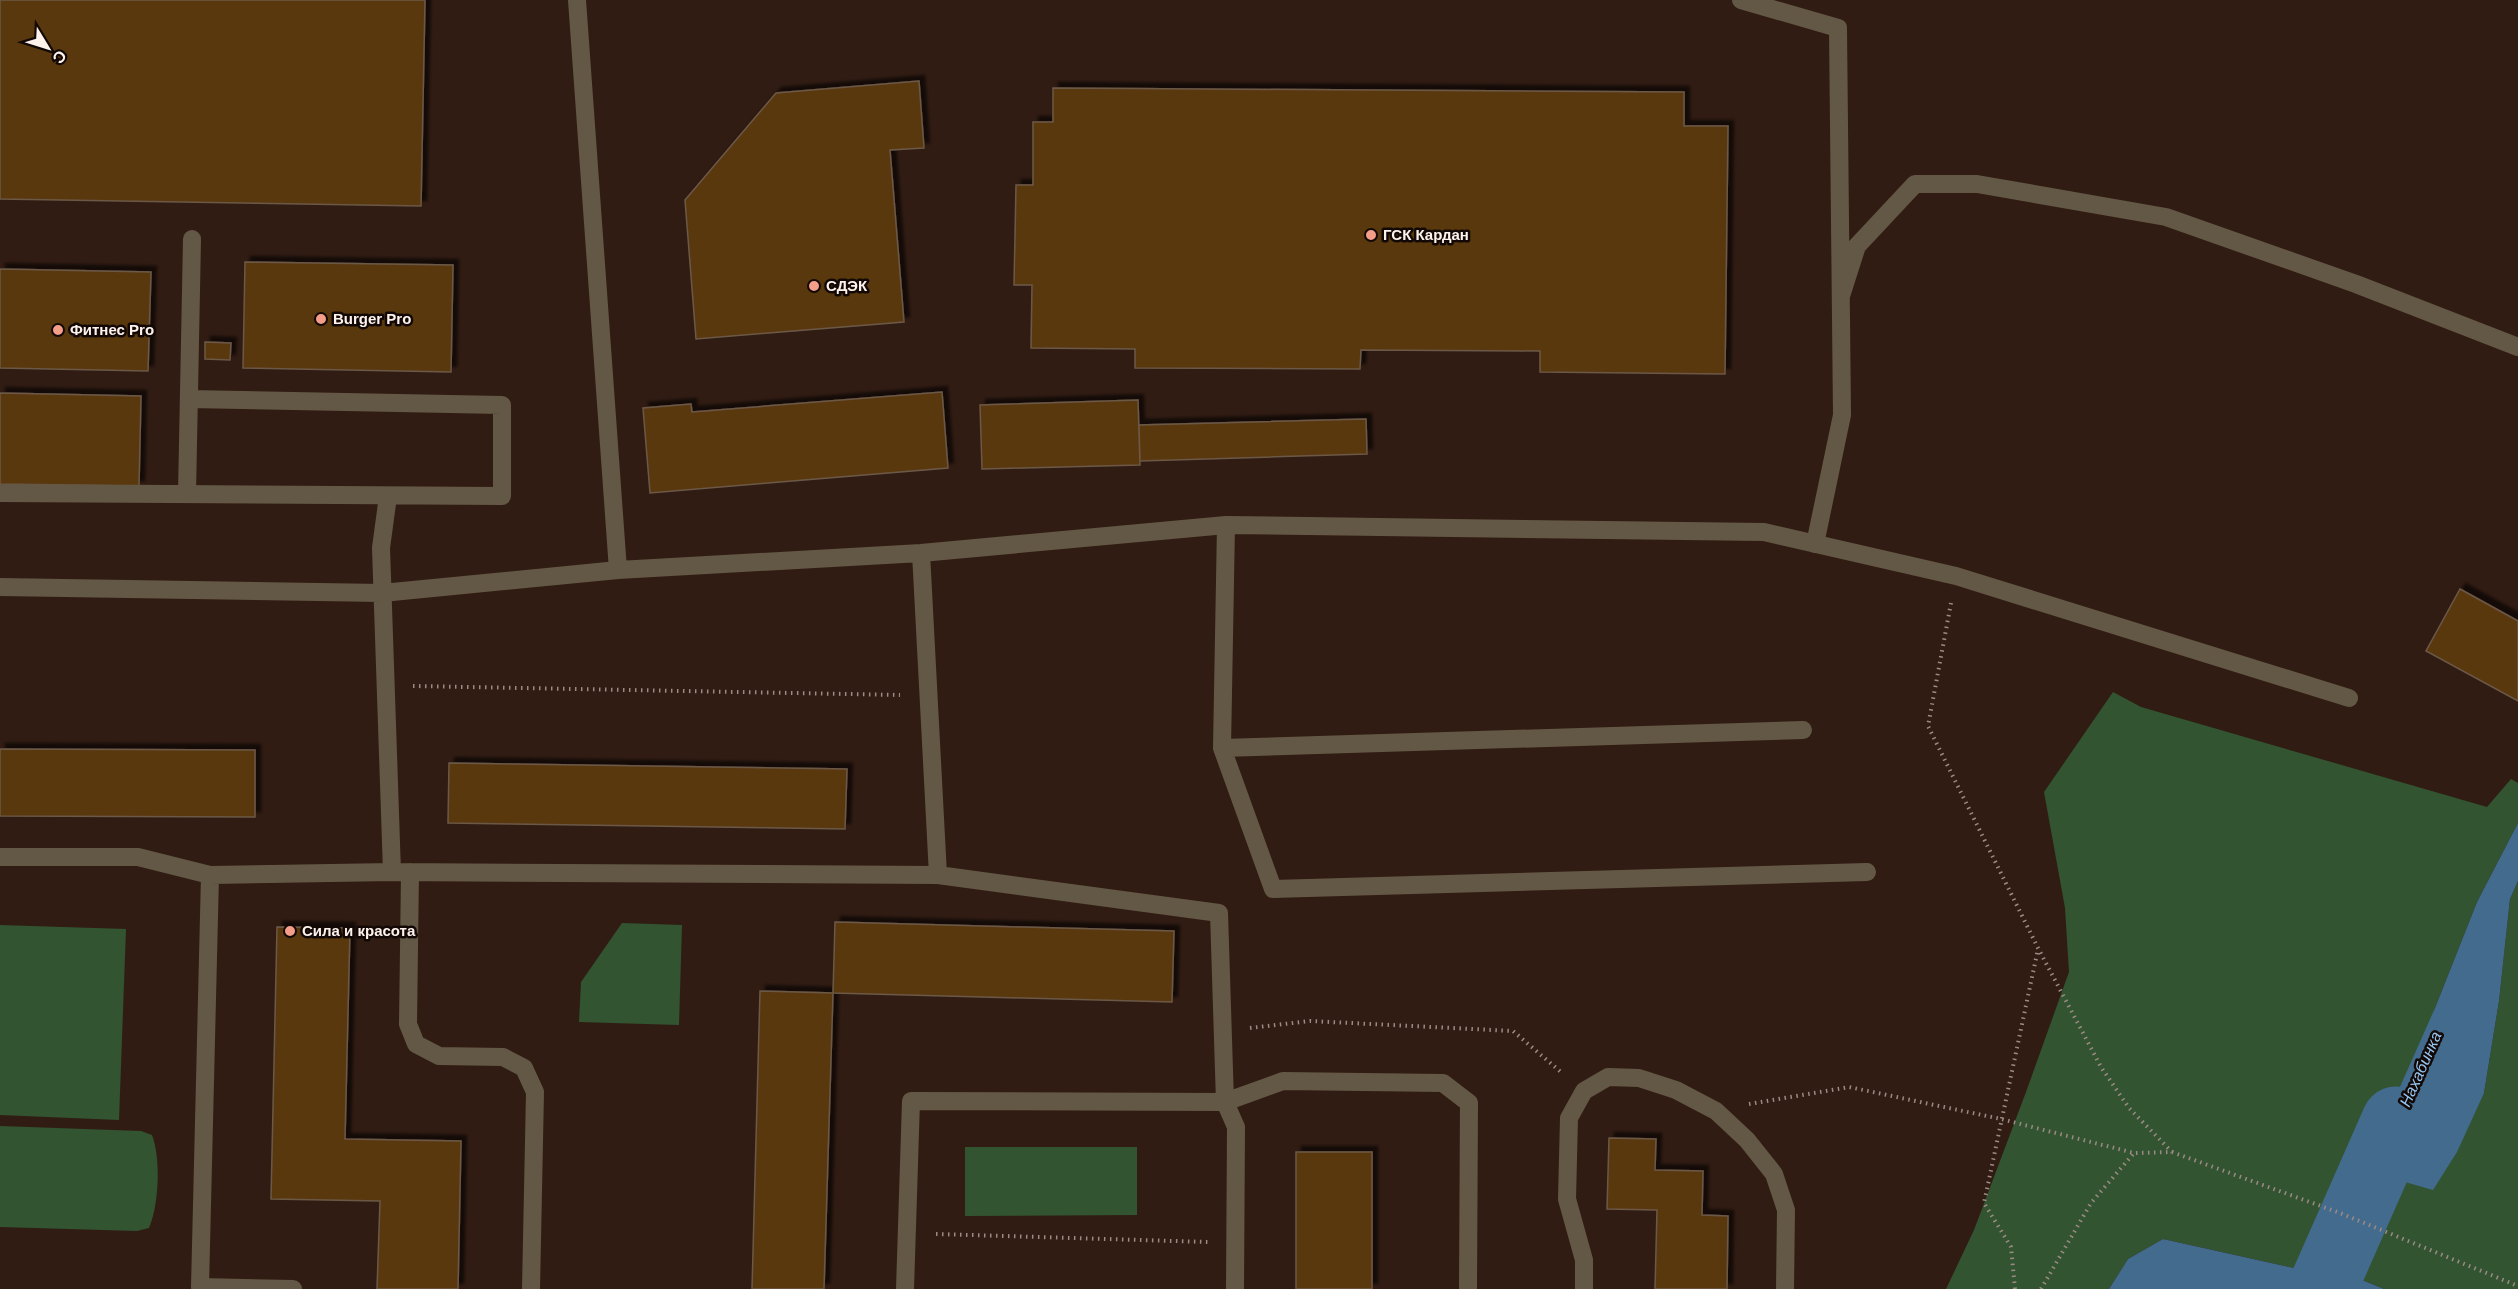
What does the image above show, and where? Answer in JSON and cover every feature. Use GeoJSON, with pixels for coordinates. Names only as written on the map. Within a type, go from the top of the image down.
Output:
{"type":"FeatureCollection","features":[{"type":"Feature","properties":{"kind":"lane"},"geometry":{"type":"LineString","coordinates":[[577,0],[618,570]]}},
{"type":"Feature","properties":{"kind":"lane"},"geometry":{"type":"LineString","coordinates":[[1740,0],[1838,28],[1842,415],[1815,544]]}},
{"type":"Feature","properties":{"kind":"lane"},"geometry":{"type":"LineString","coordinates":[[1841,296],[1857,246],[1915,184],[1977,184],[2166,217],[2356,284],[2518,347]]}},
{"type":"Feature","properties":{"kind":"lane"},"geometry":{"type":"LineString","coordinates":[[187,494],[192,239]]}},
{"type":"Feature","properties":{"kind":"lane"},"geometry":{"type":"LineString","coordinates":[[0,493],[502,496],[502,405],[189,399]]}},
{"type":"Feature","properties":{"kind":"lane"},"geometry":{"type":"LineString","coordinates":[[388,496],[381,548],[392,872]]}},
{"type":"Feature","properties":{"kind":"lane"},"geometry":{"type":"LineString","coordinates":[[1226,525],[1222,748],[1273,890],[1867,872]]}},
{"type":"Feature","properties":{"kind":"lane"},"geometry":{"type":"LineString","coordinates":[[0,587],[382,593],[618,570],[921,553],[1226,525],[1764,532],[1956,576],[2349,698]]}},
{"type":"Feature","properties":{"kind":"lane"},"geometry":{"type":"LineString","coordinates":[[921,553],[938,875]]}},
{"type":"Feature","properties":{"kind":"lane"},"geometry":{"type":"LineString","coordinates":[[1222,748],[1803,730]]}},
{"type":"Feature","properties":{"kind":"lane"},"geometry":{"type":"LineString","coordinates":[[0,857],[138,857],[210,875],[392,872],[938,875],[1219,913],[1225,1102],[1236,1127],[1235,1289]]}},
{"type":"Feature","properties":{"kind":"lane"},"geometry":{"type":"LineString","coordinates":[[410,872],[408,1024],[416,1044],[439,1056],[503,1057],[524,1068],[535,1092],[531,1289]]}},
{"type":"Feature","properties":{"kind":"lane"},"geometry":{"type":"LineString","coordinates":[[210,875],[200,1287],[293,1289]]}},
{"type":"Feature","properties":{"kind":"lane"},"geometry":{"type":"LineString","coordinates":[[1584,1289],[1584,1260],[1567,1199],[1569,1118],[1584,1091],[1608,1077],[1639,1078],[1676,1090],[1714,1109],[1747,1140],[1774,1174],[1786,1210],[1785,1289]]}},
{"type":"Feature","properties":{"kind":"lane"},"geometry":{"type":"LineString","coordinates":[[905,1289],[911,1101],[1225,1102],[1282,1081],[1443,1083],[1469,1103],[1468,1289]]}},
{"type":"Feature","properties":{"kind":"path"},"geometry":{"type":"LineString","coordinates":[[1956,576],[1928,726],[2038,948],[2102,1066],[2123,1100],[2172,1152]]}},
{"type":"Feature","properties":{"kind":"path"},"geometry":{"type":"LineString","coordinates":[[385,685],[929,695]]}},
{"type":"Feature","properties":{"kind":"path"},"geometry":{"type":"LineString","coordinates":[[2015,1289],[2011,1247],[1984,1203],[2038,948]]}},
{"type":"Feature","properties":{"kind":"path"},"geometry":{"type":"LineString","coordinates":[[1221,1032],[1310,1021],[1513,1031],[1584,1091]]}},
{"type":"Feature","properties":{"kind":"path"},"geometry":{"type":"LineString","coordinates":[[1714,1109],[1849,1087],[2001,1119],[2134,1153],[2172,1152],[2340,1213],[2512,1286],[2518,1286]]}},
{"type":"Feature","properties":{"kind":"path"},"geometry":{"type":"LineString","coordinates":[[2041,1289],[2091,1203],[2134,1153]]}},
{"type":"Feature","properties":{"kind":"path"},"geometry":{"type":"LineString","coordinates":[[907,1234],[1235,1243]]}},
{"type":"Feature","properties":{"kind":"green space"},"geometry":{"type":"Polygon","coordinates":[[[2113,692],[2141,707],[2487,807],[2511,779],[2518,783],[2518,823],[2477,902],[2435,1008],[2366,1212],[2384,1175],[2484,1093],[2499,1001],[2510,899],[2518,881],[2518,1289],[2384,1289],[2340,1271],[2357,1234],[2339,1226],[2323,1257],[2312,1272],[2163,1239],[2128,1259],[2109,1289],[1946,1289],[1974,1230],[2069,972],[2065,908],[2044,792],[2113,692]]]}},
{"type":"Feature","properties":{"kind":"green space"},"geometry":{"type":"Polygon","coordinates":[[[622,923],[682,925],[679,1025],[579,1022],[581,982],[622,923]]]}},
{"type":"Feature","properties":{"kind":"green space"},"geometry":{"type":"Polygon","coordinates":[[[0,925],[126,929],[119,1120],[0,1115],[0,925]]]}},
{"type":"Feature","properties":{"kind":"green space"},"geometry":{"type":"Polygon","coordinates":[[[0,1126],[141,1131],[152,1135],[157,1156],[158,1182],[155,1207],[149,1228],[137,1231],[0,1227],[0,1126]]]}},
{"type":"Feature","properties":{"kind":"green space"},"geometry":{"type":"Polygon","coordinates":[[[965,1147],[1137,1147],[1137,1215],[965,1216],[965,1147]]]}},
{"type":"Feature","properties":{"kind":"water"},"geometry":{"type":"Polygon","coordinates":[[[2518,823],[2518,881],[2510,899],[2499,1001],[2484,1093],[2457,1152],[2433,1190],[2384,1176],[2366,1212],[2348,1204],[2435,1008],[2477,902],[2518,823]]]}},
{"type":"Feature","properties":{"kind":"water"},"geometry":{"type":"Polygon","coordinates":[[[2339,1226],[2358,1233],[2340,1271],[2384,1289],[2109,1289],[2128,1259],[2163,1239],[2312,1272],[2323,1257],[2339,1226]]]}},
{"type":"Feature","properties":{"kind":"building"},"geometry":{"type":"Polygon","coordinates":[[[0,0],[425,0],[421,206],[0,199],[0,0]]]}},
{"type":"Feature","properties":{"kind":"building"},"geometry":{"type":"Polygon","coordinates":[[[919,81],[924,148],[890,150],[904,322],[696,339],[685,200],[776,93],[919,81]]]}},
{"type":"Feature","properties":{"kind":"building","name":"ГСК Кардан"},"geometry":{"type":"Polygon","coordinates":[[[1053,88],[1684,92],[1684,126],[1728,126],[1725,374],[1540,372],[1540,351],[1361,350],[1360,369],[1135,368],[1135,349],[1031,348],[1032,285],[1014,285],[1016,185],[1033,185],[1033,122],[1053,122],[1053,88]]]}},
{"type":"Feature","properties":{"kind":"building"},"geometry":{"type":"Polygon","coordinates":[[[245,262],[453,265],[451,372],[243,368],[245,262]]]}},
{"type":"Feature","properties":{"kind":"building"},"geometry":{"type":"Polygon","coordinates":[[[0,269],[151,272],[148,371],[0,368],[0,269]]]}},
{"type":"Feature","properties":{"kind":"building"},"geometry":{"type":"Polygon","coordinates":[[[205,342],[231,343],[230,360],[205,359],[205,342]]]}},
{"type":"Feature","properties":{"kind":"building"},"geometry":{"type":"Polygon","coordinates":[[[942,392],[948,468],[650,493],[643,408],[691,404],[692,412],[942,392]]]}},
{"type":"Feature","properties":{"kind":"building"},"geometry":{"type":"Polygon","coordinates":[[[0,393],[141,396],[139,486],[0,484],[0,393]]]}},
{"type":"Feature","properties":{"kind":"building"},"geometry":{"type":"Polygon","coordinates":[[[1138,400],[1140,465],[982,469],[980,405],[1138,400]]]}},
{"type":"Feature","properties":{"kind":"building"},"geometry":{"type":"Polygon","coordinates":[[[1366,419],[1367,454],[1140,461],[1139,425],[1366,419]]]}},
{"type":"Feature","properties":{"kind":"building"},"geometry":{"type":"Polygon","coordinates":[[[2460,589],[2518,621],[2518,701],[2426,651],[2460,589]]]}},
{"type":"Feature","properties":{"kind":"building"},"geometry":{"type":"Polygon","coordinates":[[[0,749],[255,750],[255,817],[0,816],[0,749]]]}},
{"type":"Feature","properties":{"kind":"building"},"geometry":{"type":"Polygon","coordinates":[[[449,763],[847,769],[845,829],[448,823],[449,763]]]}},
{"type":"Feature","properties":{"kind":"building"},"geometry":{"type":"Polygon","coordinates":[[[835,922],[1174,931],[1172,1002],[833,993],[835,922]]]}},
{"type":"Feature","properties":{"kind":"building"},"geometry":{"type":"Polygon","coordinates":[[[277,927],[350,928],[345,1139],[461,1141],[458,1289],[377,1289],[380,1201],[271,1199],[277,927]]]}},
{"type":"Feature","properties":{"kind":"building"},"geometry":{"type":"Polygon","coordinates":[[[760,991],[833,993],[824,1289],[752,1289],[760,991]]]}},
{"type":"Feature","properties":{"kind":"building"},"geometry":{"type":"Polygon","coordinates":[[[1609,1138],[1656,1139],[1655,1170],[1703,1171],[1702,1215],[1728,1216],[1727,1289],[1655,1289],[1657,1210],[1607,1209],[1609,1138]]]}},
{"type":"Feature","properties":{"kind":"building"},"geometry":{"type":"Polygon","coordinates":[[[1296,1152],[1372,1152],[1372,1289],[1296,1289],[1296,1152]]]}},
{"type":"Feature","properties":{"kind":"waterway","name":"Нахабинка"},"geometry":{"type":"LineString","coordinates":[[2322,1289],[2396,1121]]}},
{"type":"Feature","properties":{"kind":"place","name":"ГСК Кардан"},"geometry":{"type":"Point","coordinates":[1371,235]}},
{"type":"Feature","properties":{"kind":"place","name":"СДЭК"},"geometry":{"type":"Point","coordinates":[814,286]}},
{"type":"Feature","properties":{"kind":"place","name":"Burger Pro"},"geometry":{"type":"Point","coordinates":[321,319]}},
{"type":"Feature","properties":{"kind":"place","name":"Фитнес Pro"},"geometry":{"type":"Point","coordinates":[58,330]}},
{"type":"Feature","properties":{"kind":"place","name":"Сила и красота"},"geometry":{"type":"Point","coordinates":[290,931]}}]}
